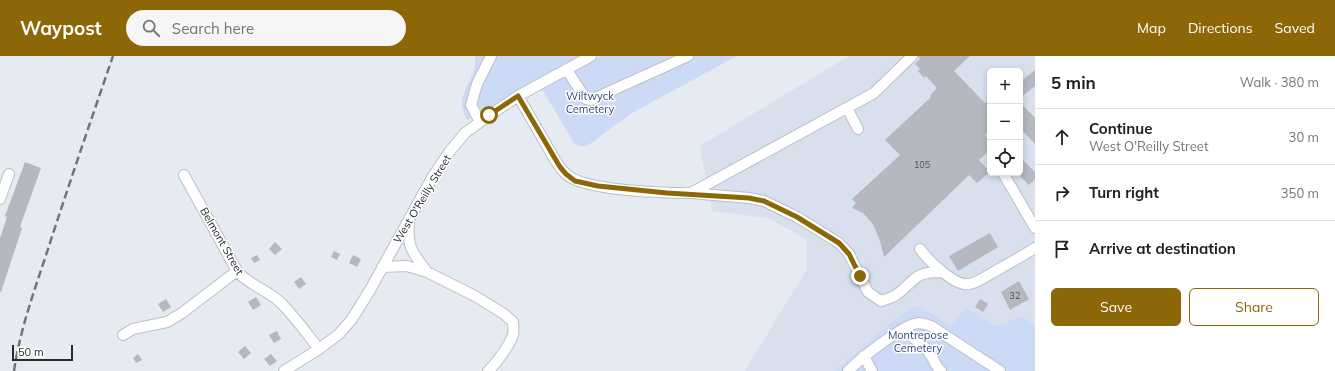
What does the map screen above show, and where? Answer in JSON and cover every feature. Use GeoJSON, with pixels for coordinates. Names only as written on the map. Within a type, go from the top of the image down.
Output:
{"type":"FeatureCollection","features":[{"type":"Feature","properties":{"kind":"street"},"geometry":{"type":"LineString","coordinates":[[480,122],[471,105],[477,84],[491,56]]}},
{"type":"Feature","properties":{"kind":"street","name":"West O'Reilly Street"},"geometry":{"type":"LineString","coordinates":[[284,371],[319,349],[339,334],[352,319],[434,176],[450,151],[465,133],[518,96],[591,56]]}},
{"type":"Feature","properties":{"kind":"street"},"geometry":{"type":"LineString","coordinates":[[566,70],[586,99],[591,100],[688,56]]}},
{"type":"Feature","properties":{"kind":"street"},"geometry":{"type":"LineString","coordinates":[[691,194],[874,93],[912,56]]}},
{"type":"Feature","properties":{"kind":"street"},"geometry":{"type":"LineString","coordinates":[[518,96],[560,167],[570,178],[582,183],[667,193],[749,198],[764,201],[797,217],[839,243],[849,254],[868,292],[881,301],[895,296],[915,277],[928,272],[942,272]]}},
{"type":"Feature","properties":{"kind":"street"},"geometry":{"type":"LineString","coordinates":[[847,108],[858,129]]}},
{"type":"Feature","properties":{"kind":"street"},"geometry":{"type":"LineString","coordinates":[[0,200],[9,174]]}},
{"type":"Feature","properties":{"kind":"street","name":"Belmont Street"},"geometry":{"type":"LineString","coordinates":[[184,175],[237,271],[242,277],[282,303],[319,349]]}},
{"type":"Feature","properties":{"kind":"street"},"geometry":{"type":"LineString","coordinates":[[1005,176],[1035,228]]}},
{"type":"Feature","properties":{"kind":"street"},"geometry":{"type":"LineString","coordinates":[[409,219],[408,236],[411,250],[427,272]]}},
{"type":"Feature","properties":{"kind":"street"},"geometry":{"type":"LineString","coordinates":[[920,250],[942,272],[958,282],[968,285],[1035,248]]}},
{"type":"Feature","properties":{"kind":"street"},"geometry":{"type":"LineString","coordinates":[[382,267],[407,266],[427,272],[475,296],[504,314],[513,322],[514,333],[509,343],[488,371]]}},
{"type":"Feature","properties":{"kind":"street"},"geometry":{"type":"LineString","coordinates":[[123,335],[133,329],[167,322],[182,313],[237,271]]}},
{"type":"Feature","properties":{"kind":"street"},"geometry":{"type":"LineString","coordinates":[[848,371],[864,356],[907,326],[920,323],[931,326],[985,367],[1000,371]]}},
{"type":"Feature","properties":{"kind":"street"},"geometry":{"type":"LineString","coordinates":[[902,330],[914,337],[923,345],[932,357],[937,369]]}},
{"type":"Feature","properties":{"kind":"street"},"geometry":{"type":"LineString","coordinates":[[864,356],[872,371]]}},
{"type":"Feature","properties":{"kind":"shaded area"},"geometry":{"type":"Polygon","coordinates":[[[849,56],[1035,56],[1035,326],[1022,316],[996,326],[965,308],[953,326],[911,308],[900,315],[834,371],[745,371],[807,269],[806,239],[768,218],[712,211],[700,146],[849,56]]]}},
{"type":"Feature","properties":{"kind":"green space","name":"Wiltwyck Cemetery"},"geometry":{"type":"Polygon","coordinates":[[[475,56],[581,56],[467,120],[462,107],[462,99],[474,69],[475,56]]]}},
{"type":"Feature","properties":{"kind":"green space","name":"Wiltwyck Cemetery"},"geometry":{"type":"Polygon","coordinates":[[[601,56],[737,56],[630,114],[587,146],[580,146],[574,143],[542,89],[601,56]]]}},
{"type":"Feature","properties":{"kind":"green space","name":"Montrepose Cemetery"},"geometry":{"type":"Polygon","coordinates":[[[918,306],[952,326],[965,308],[996,326],[1022,316],[1035,326],[1035,371],[834,371],[900,315],[911,308],[918,306]]]}},
{"type":"Feature","properties":{"kind":"building"},"geometry":{"type":"Polygon","coordinates":[[[918,56],[970,56],[954,71],[985,103],[987,101],[987,133],[985,135],[987,137],[987,153],[979,160],[987,169],[987,175],[977,183],[969,175],[884,257],[880,241],[873,224],[863,213],[852,208],[856,203],[852,199],[900,155],[885,140],[931,97],[930,96],[937,88],[926,76],[924,78],[918,71],[920,69],[915,64],[920,59],[918,56]]]}},
{"type":"Feature","properties":{"kind":"building"},"geometry":{"type":"Polygon","coordinates":[[[1035,70],[1035,86],[1023,96],[1023,80],[1035,70]]]}},
{"type":"Feature","properties":{"kind":"building"},"geometry":{"type":"Polygon","coordinates":[[[1023,105],[1035,118],[1035,144],[1023,131],[1023,105]]]}},
{"type":"Feature","properties":{"kind":"building"},"geometry":{"type":"Polygon","coordinates":[[[1023,160],[1035,172],[1035,179],[1029,185],[1020,176],[1023,176],[1023,160]]]}},
{"type":"Feature","properties":{"kind":"building"},"geometry":{"type":"Polygon","coordinates":[[[25,162],[41,168],[20,227],[22,228],[0,292],[0,238],[7,217],[5,216],[25,162]]]}},
{"type":"Feature","properties":{"kind":"building"},"geometry":{"type":"Polygon","coordinates":[[[990,233],[998,247],[958,271],[949,256],[990,233]]]}},
{"type":"Feature","properties":{"kind":"building"},"geometry":{"type":"Polygon","coordinates":[[[275,242],[282,249],[275,255],[269,249],[275,242]]]}},
{"type":"Feature","properties":{"kind":"building"},"geometry":{"type":"Polygon","coordinates":[[[334,251],[340,254],[337,260],[331,257],[334,251]]]}},
{"type":"Feature","properties":{"kind":"building"},"geometry":{"type":"Polygon","coordinates":[[[257,255],[260,260],[254,263],[251,258],[257,255]]]}},
{"type":"Feature","properties":{"kind":"building"},"geometry":{"type":"Polygon","coordinates":[[[353,255],[361,259],[357,267],[349,263],[353,255]]]}},
{"type":"Feature","properties":{"kind":"building"},"geometry":{"type":"Polygon","coordinates":[[[301,277],[306,284],[299,289],[294,282],[301,277]]]}},
{"type":"Feature","properties":{"kind":"building"},"geometry":{"type":"Polygon","coordinates":[[[1019,281],[1029,299],[1010,310],[1001,292],[1019,281]]]}},
{"type":"Feature","properties":{"kind":"building"},"geometry":{"type":"Polygon","coordinates":[[[256,297],[261,305],[253,310],[248,302],[256,297]]]}},
{"type":"Feature","properties":{"kind":"building"},"geometry":{"type":"Polygon","coordinates":[[[166,299],[171,307],[163,312],[158,304],[166,299]]]}},
{"type":"Feature","properties":{"kind":"building"},"geometry":{"type":"Polygon","coordinates":[[[980,299],[988,304],[983,312],[975,307],[980,299]]]}},
{"type":"Feature","properties":{"kind":"building"},"geometry":{"type":"Polygon","coordinates":[[[277,331],[281,339],[274,343],[269,335],[277,331]]]}},
{"type":"Feature","properties":{"kind":"building"},"geometry":{"type":"Polygon","coordinates":[[[245,346],[251,353],[244,359],[238,352],[245,346]]]}},
{"type":"Feature","properties":{"kind":"building"},"geometry":{"type":"Polygon","coordinates":[[[138,354],[142,360],[136,363],[133,358],[138,354]]]}},
{"type":"Feature","properties":{"kind":"building"},"geometry":{"type":"Polygon","coordinates":[[[271,354],[277,361],[270,366],[264,359],[271,354]]]}},
{"type":"Feature","properties":{"kind":"railway"},"geometry":{"type":"LineString","coordinates":[[14,371],[20,340],[33,294],[113,56]]}},
{"type":"Feature","properties":{"kind":"route"},"geometry":{"type":"LineString","coordinates":[[489,115],[518,96],[560,167],[570,178],[575,181],[598,186],[667,193],[721,195],[749,198],[764,201],[776,206],[828,235],[839,243],[849,254],[860,276]]}}]}
